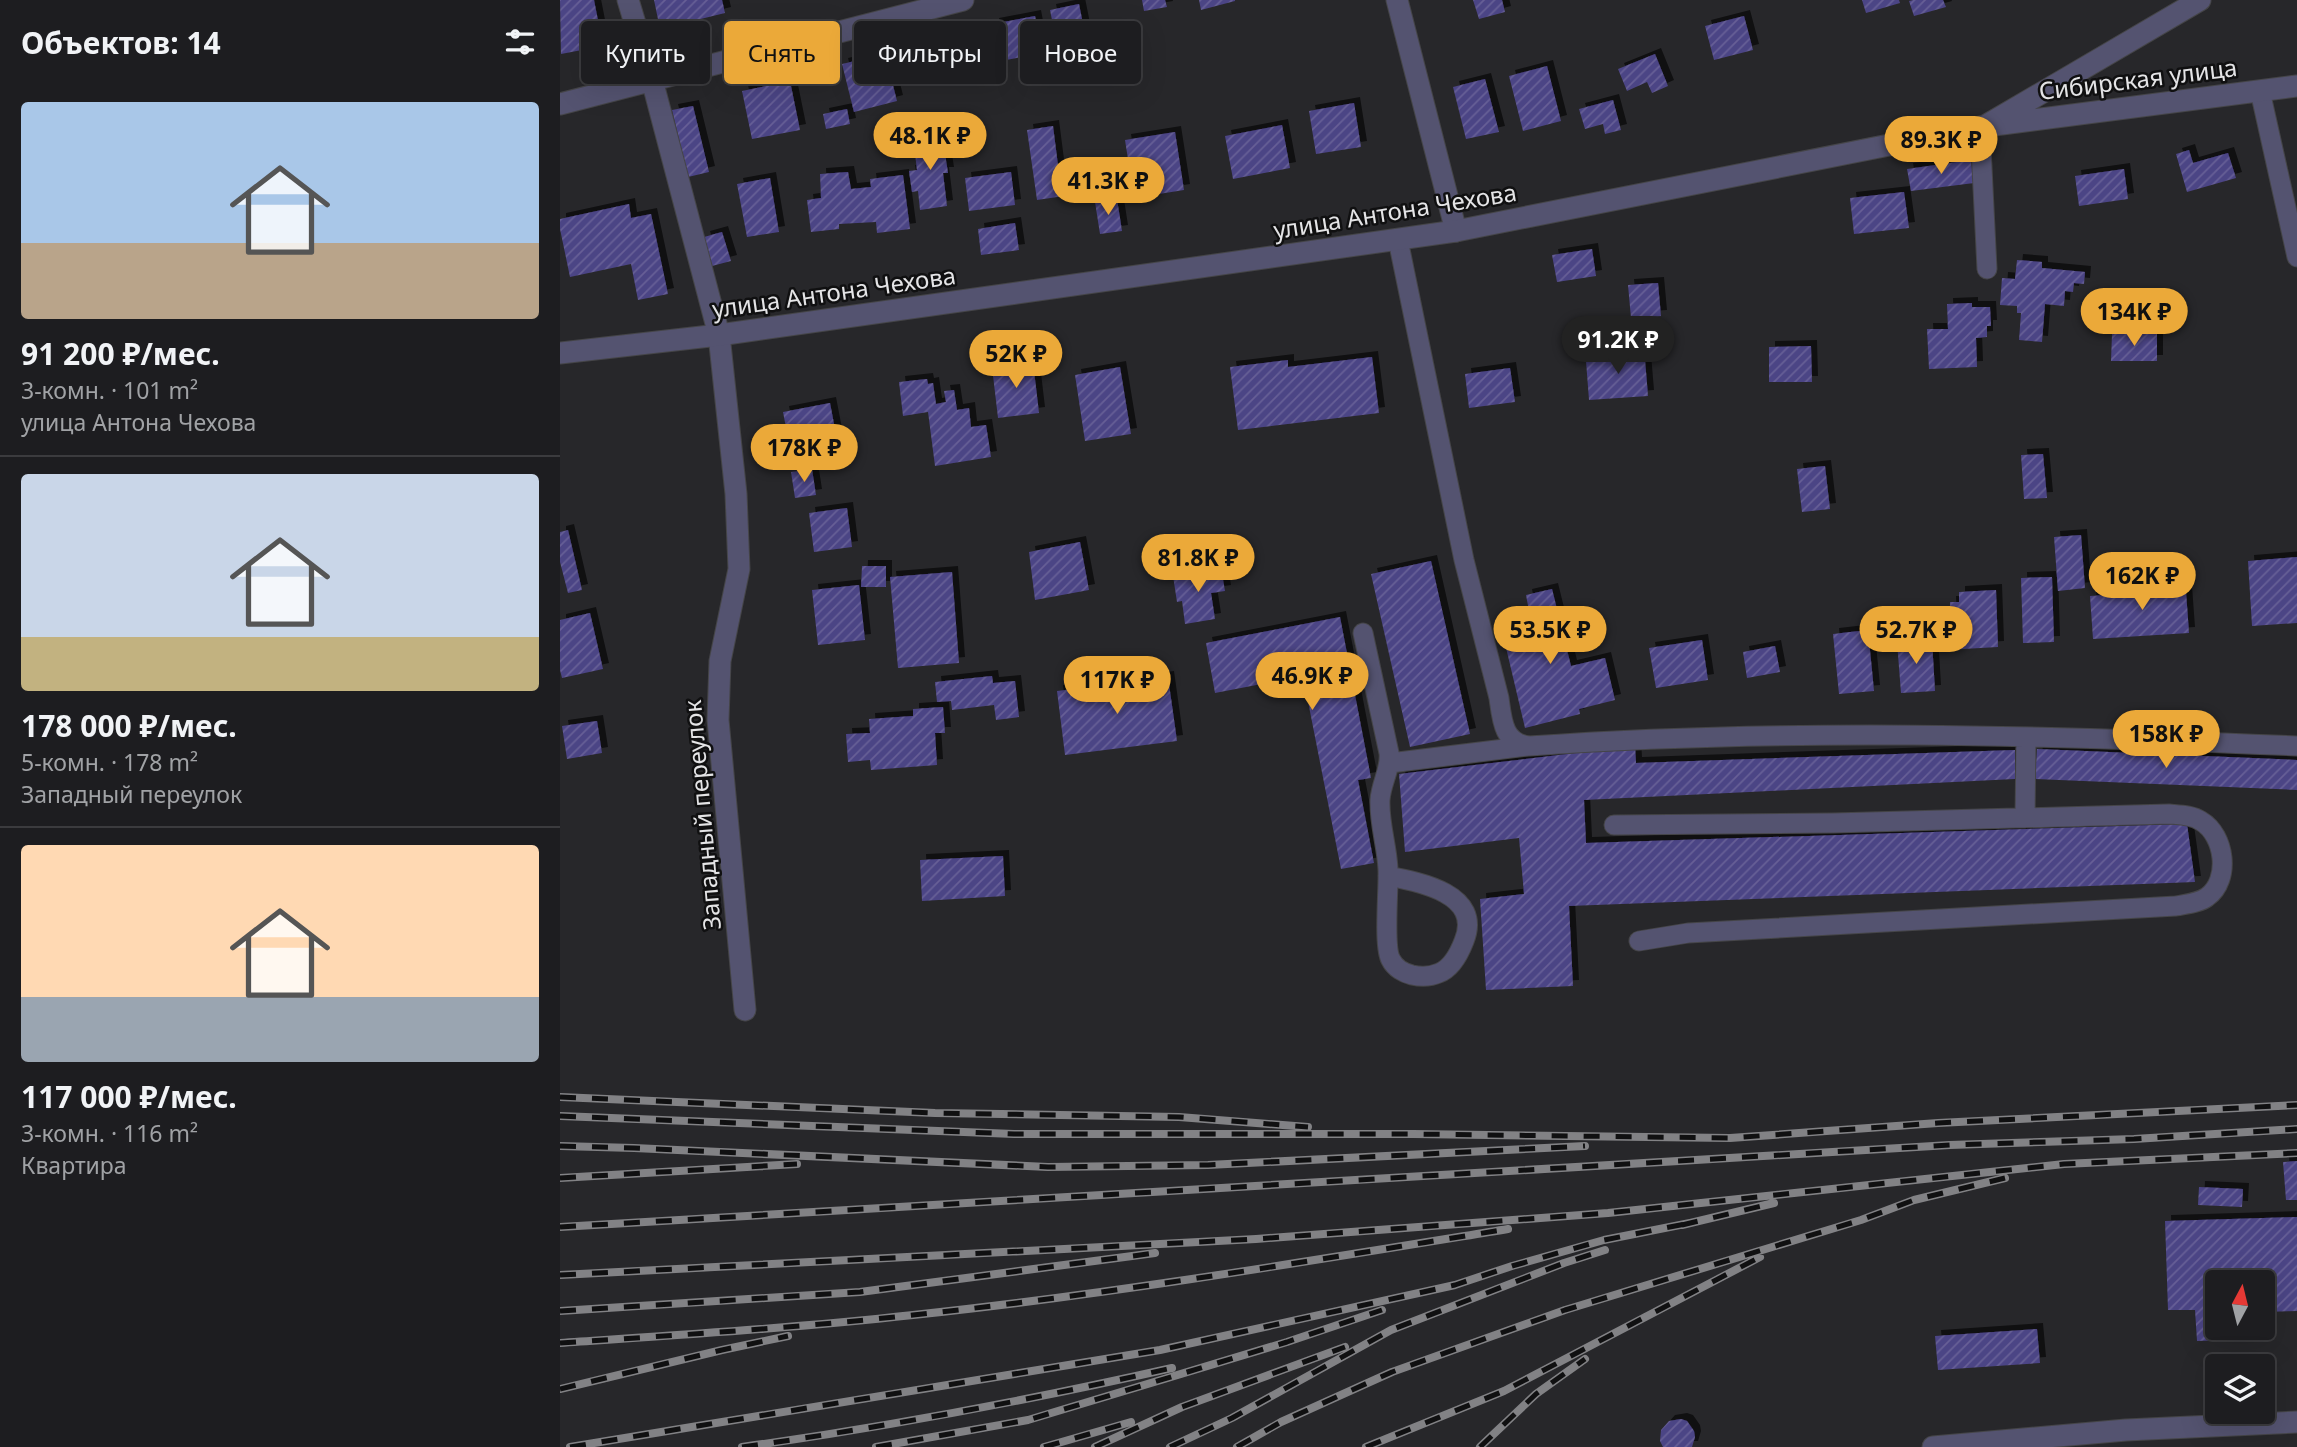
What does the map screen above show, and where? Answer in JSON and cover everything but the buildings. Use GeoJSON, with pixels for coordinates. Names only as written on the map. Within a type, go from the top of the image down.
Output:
{"type":"FeatureCollection","features":[{"type":"Feature","properties":{"kind":"street","name":"Западный переулок"},"geometry":{"type":"LineString","coordinates":[[628,0],[634,21]]}},
{"type":"Feature","properties":{"kind":"street"},"geometry":{"type":"LineString","coordinates":[[710,65],[963,0]]}},
{"type":"Feature","properties":{"kind":"street"},"geometry":{"type":"LineString","coordinates":[[1397,0],[1456,231]]}},
{"type":"Feature","properties":{"kind":"street","name":"улица Антона Чехова"},"geometry":{"type":"LineString","coordinates":[[560,353],[719,335],[1456,231],[1983,127],[2200,0]]}},
{"type":"Feature","properties":{"kind":"street"},"geometry":{"type":"LineString","coordinates":[[560,104],[637,84]]}},
{"type":"Feature","properties":{"kind":"street","name":"Западный переулок"},"geometry":{"type":"LineString","coordinates":[[653,84],[719,335],[736,494],[739,569],[720,660],[718,720],[745,1010]]}},
{"type":"Feature","properties":{"kind":"street","name":"Сибирская улица"},"geometry":{"type":"LineString","coordinates":[[1983,127],[2297,86]]}},
{"type":"Feature","properties":{"kind":"street"},"geometry":{"type":"LineString","coordinates":[[1933,1447],[2126,1438],[2297,1422]]}},
{"type":"Feature","properties":{"kind":"lane"},"geometry":{"type":"LineString","coordinates":[[2260,91],[2297,257]]}},
{"type":"Feature","properties":{"kind":"lane"},"geometry":{"type":"LineString","coordinates":[[1983,127],[1987,269]]}},
{"type":"Feature","properties":{"kind":"lane"},"geometry":{"type":"LineString","coordinates":[[1398,240],[1464,560],[1499,698],[1502,720],[1508,736],[1513,741],[1529,746]]}},
{"type":"Feature","properties":{"kind":"lane"},"geometry":{"type":"LineString","coordinates":[[1363,633],[1388,742],[1390,763],[1380,802],[1388,876],[1388,951],[1391,960],[1406,973],[1431,976],[1442,972],[1451,966],[1465,940],[1467,916],[1460,904],[1439,889],[1388,876]]}},
{"type":"Feature","properties":{"kind":"lane"},"geometry":{"type":"LineString","coordinates":[[1390,763],[1529,746],[1640,738],[1892,735],[2201,740],[2297,746]]}},
{"type":"Feature","properties":{"kind":"lane"},"geometry":{"type":"LineString","coordinates":[[2025,818],[2026,738]]}},
{"type":"Feature","properties":{"kind":"lane"},"geometry":{"type":"LineString","coordinates":[[1614,825],[2169,814],[2200,820],[2208,827],[2222,852],[2220,880],[2214,891],[2204,899],[2160,908],[1688,933],[1639,941]]}},
{"type":"Feature","properties":{"kind":"railway"},"geometry":{"type":"LineString","coordinates":[[560,1097],[935,1113],[1179,1117],[1308,1127]]}},
{"type":"Feature","properties":{"kind":"railway"},"geometry":{"type":"LineString","coordinates":[[560,1116],[1014,1134],[1413,1134],[1730,1138],[1938,1123],[2297,1105]]}},
{"type":"Feature","properties":{"kind":"railway"},"geometry":{"type":"LineString","coordinates":[[560,1227],[1950,1145],[2134,1139],[2297,1129]]}},
{"type":"Feature","properties":{"kind":"railway"},"geometry":{"type":"LineString","coordinates":[[560,1146],[1048,1167],[1208,1165],[1585,1146]]}},
{"type":"Feature","properties":{"kind":"railway"},"geometry":{"type":"LineString","coordinates":[[560,1275],[1256,1239],[1608,1213],[2064,1164],[2297,1153]]}},
{"type":"Feature","properties":{"kind":"railway"},"geometry":{"type":"LineString","coordinates":[[560,1178],[797,1164]]}},
{"type":"Feature","properties":{"kind":"railway"},"geometry":{"type":"LineString","coordinates":[[1237,1447],[1281,1422],[1392,1372],[1565,1310],[1861,1220],[1914,1200],[2005,1178]]}},
{"type":"Feature","properties":{"kind":"railway"},"geometry":{"type":"LineString","coordinates":[[1682,1225],[1774,1203]]}},
{"type":"Feature","properties":{"kind":"railway"},"geometry":{"type":"LineString","coordinates":[[570,1447],[1160,1350],[1455,1285],[1604,1240],[1690,1223]]}},
{"type":"Feature","properties":{"kind":"railway"},"geometry":{"type":"LineString","coordinates":[[560,1343],[825,1324],[988,1307],[1211,1276],[1508,1229]]}},
{"type":"Feature","properties":{"kind":"railway"},"geometry":{"type":"LineString","coordinates":[[1170,1447],[1232,1418],[1391,1330],[1564,1263],[1605,1250]]}},
{"type":"Feature","properties":{"kind":"railway"},"geometry":{"type":"LineString","coordinates":[[560,1311],[860,1292],[1155,1253]]}},
{"type":"Feature","properties":{"kind":"railway"},"geometry":{"type":"LineString","coordinates":[[1366,1447],[1504,1391],[1760,1257]]}},
{"type":"Feature","properties":{"kind":"railway"},"geometry":{"type":"LineString","coordinates":[[876,1447],[1028,1420],[1287,1342],[1382,1310]]}},
{"type":"Feature","properties":{"kind":"railway"},"geometry":{"type":"LineString","coordinates":[[560,1389],[788,1336]]}},
{"type":"Feature","properties":{"kind":"railway"},"geometry":{"type":"LineString","coordinates":[[1095,1447],[1182,1407],[1345,1347]]}},
{"type":"Feature","properties":{"kind":"railway"},"geometry":{"type":"LineString","coordinates":[[1480,1447],[1536,1394],[1585,1359]]}},
{"type":"Feature","properties":{"kind":"railway"},"geometry":{"type":"LineString","coordinates":[[742,1447],[958,1412],[1172,1368]]}},
{"type":"Feature","properties":{"kind":"railway"},"geometry":{"type":"LineString","coordinates":[[1044,1447],[1131,1422]]}}]}
